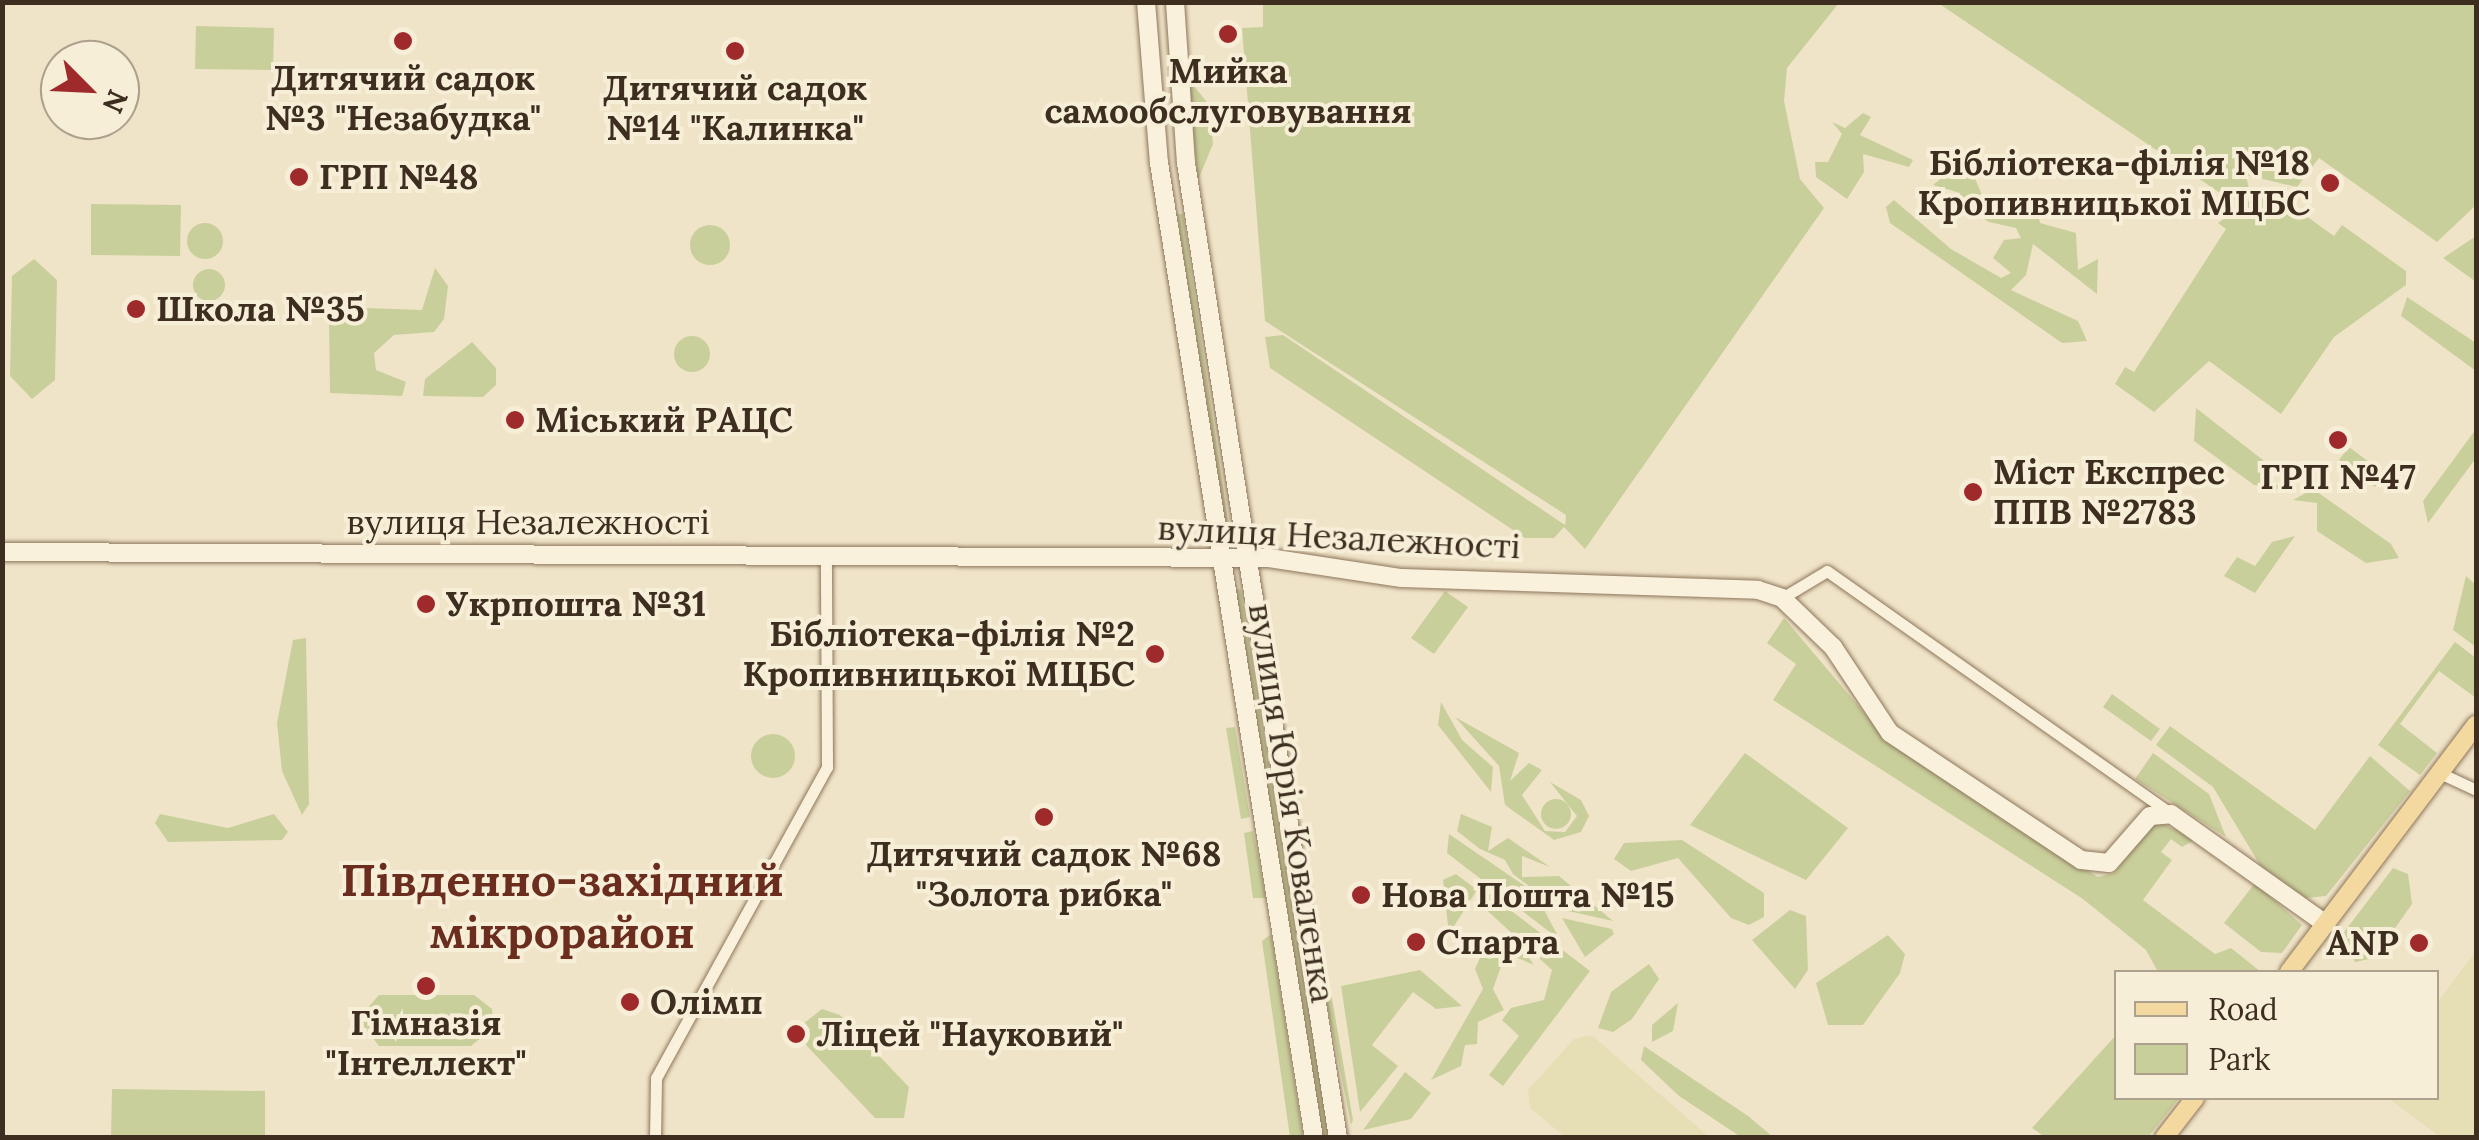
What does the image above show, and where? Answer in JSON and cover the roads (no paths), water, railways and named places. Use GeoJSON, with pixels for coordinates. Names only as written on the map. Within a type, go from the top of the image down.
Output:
{"type":"FeatureCollection","features":[{"type":"Feature","properties":{"kind":"main road","name":"вулиця Юрія Коваленка"},"geometry":{"type":"LineString","coordinates":[[1146,2],[1159,163],[1314,1138]]}},
{"type":"Feature","properties":{"kind":"main road","name":"вулиця Юрія Коваленка"},"geometry":{"type":"LineString","coordinates":[[1175,2],[1186,163],[1338,1138]]}},
{"type":"Feature","properties":{"kind":"main road","name":"вулиця Незалежності"},"geometry":{"type":"LineString","coordinates":[[2,552],[1246,558],[1351,564],[1402,578],[1668,584],[1782,598]]}},
{"type":"Feature","properties":{"kind":"main road"},"geometry":{"type":"LineString","coordinates":[[1782,598],[1832,647],[1890,732],[2087,863],[2109,863],[2150,816],[2171,814],[2326,924]]}},
{"type":"Feature","properties":{"kind":"main road"},"geometry":{"type":"LineString","coordinates":[[2292,970],[2476,726]]}},
{"type":"Feature","properties":{"kind":"main road"},"geometry":{"type":"LineString","coordinates":[[2164,1138],[2192,1100]]}},
{"type":"Feature","properties":{"kind":"street"},"geometry":{"type":"LineString","coordinates":[[655,1138],[656,1078],[827,768],[826,556]]}},
{"type":"Feature","properties":{"kind":"street"},"geometry":{"type":"LineString","coordinates":[[1782,598],[1827,571],[2171,814]]}},
{"type":"Feature","properties":{"kind":"street"},"geometry":{"type":"LineString","coordinates":[[2440,774],[2476,790]]}},
{"type":"Feature","properties":{"kind":"place","name":"Мийка самообслуговування"},"geometry":{"type":"Point","coordinates":[1228,34]}},
{"type":"Feature","properties":{"kind":"place","name":"Дитячий садок №3 \"Незабудка\""},"geometry":{"type":"Point","coordinates":[403,41]}},
{"type":"Feature","properties":{"kind":"place","name":"Дитячий садок №14 \"Калинка\""},"geometry":{"type":"Point","coordinates":[735,51]}},
{"type":"Feature","properties":{"kind":"place","name":"ГРП №48"},"geometry":{"type":"Point","coordinates":[299,177]}},
{"type":"Feature","properties":{"kind":"place","name":"Бібліотека-філія №18 Кропивницької МЦБС"},"geometry":{"type":"Point","coordinates":[2330,183]}},
{"type":"Feature","properties":{"kind":"place","name":"Школа №35"},"geometry":{"type":"Point","coordinates":[136,309]}},
{"type":"Feature","properties":{"kind":"place","name":"Міський РАЦС"},"geometry":{"type":"Point","coordinates":[515,420]}},
{"type":"Feature","properties":{"kind":"place","name":"ГРП №47"},"geometry":{"type":"Point","coordinates":[2338,440]}},
{"type":"Feature","properties":{"kind":"place","name":"Міст Експрес ППВ №2783"},"geometry":{"type":"Point","coordinates":[1973,492]}},
{"type":"Feature","properties":{"kind":"place","name":"Укрпошта №31"},"geometry":{"type":"Point","coordinates":[426,604]}},
{"type":"Feature","properties":{"kind":"place","name":"Бібліотека-філія №2 Кропивницької МЦБС"},"geometry":{"type":"Point","coordinates":[1155,654]}},
{"type":"Feature","properties":{"kind":"place","name":"Дитячий садок №68 \"Золота рибка\""},"geometry":{"type":"Point","coordinates":[1044,817]}},
{"type":"Feature","properties":{"kind":"place","name":"Нова Пошта №15"},"geometry":{"type":"Point","coordinates":[1361,895]}},
{"type":"Feature","properties":{"kind":"place","name":"Спарта"},"geometry":{"type":"Point","coordinates":[1416,942]}},
{"type":"Feature","properties":{"kind":"place","name":"ANP"},"geometry":{"type":"Point","coordinates":[2419,943]}},
{"type":"Feature","properties":{"kind":"place","name":"Гімназія \"Інтеллект\""},"geometry":{"type":"Point","coordinates":[426,986]}},
{"type":"Feature","properties":{"kind":"place","name":"Олімп"},"geometry":{"type":"Point","coordinates":[630,1002]}},
{"type":"Feature","properties":{"kind":"place","name":"Ліцей \"Науковий\""},"geometry":{"type":"Point","coordinates":[796,1034]}},
{"type":"Feature","properties":{"kind":"district","name":"Південно-західний мікрорайон"},"geometry":{"type":"Point","coordinates":[562,906]}}]}
